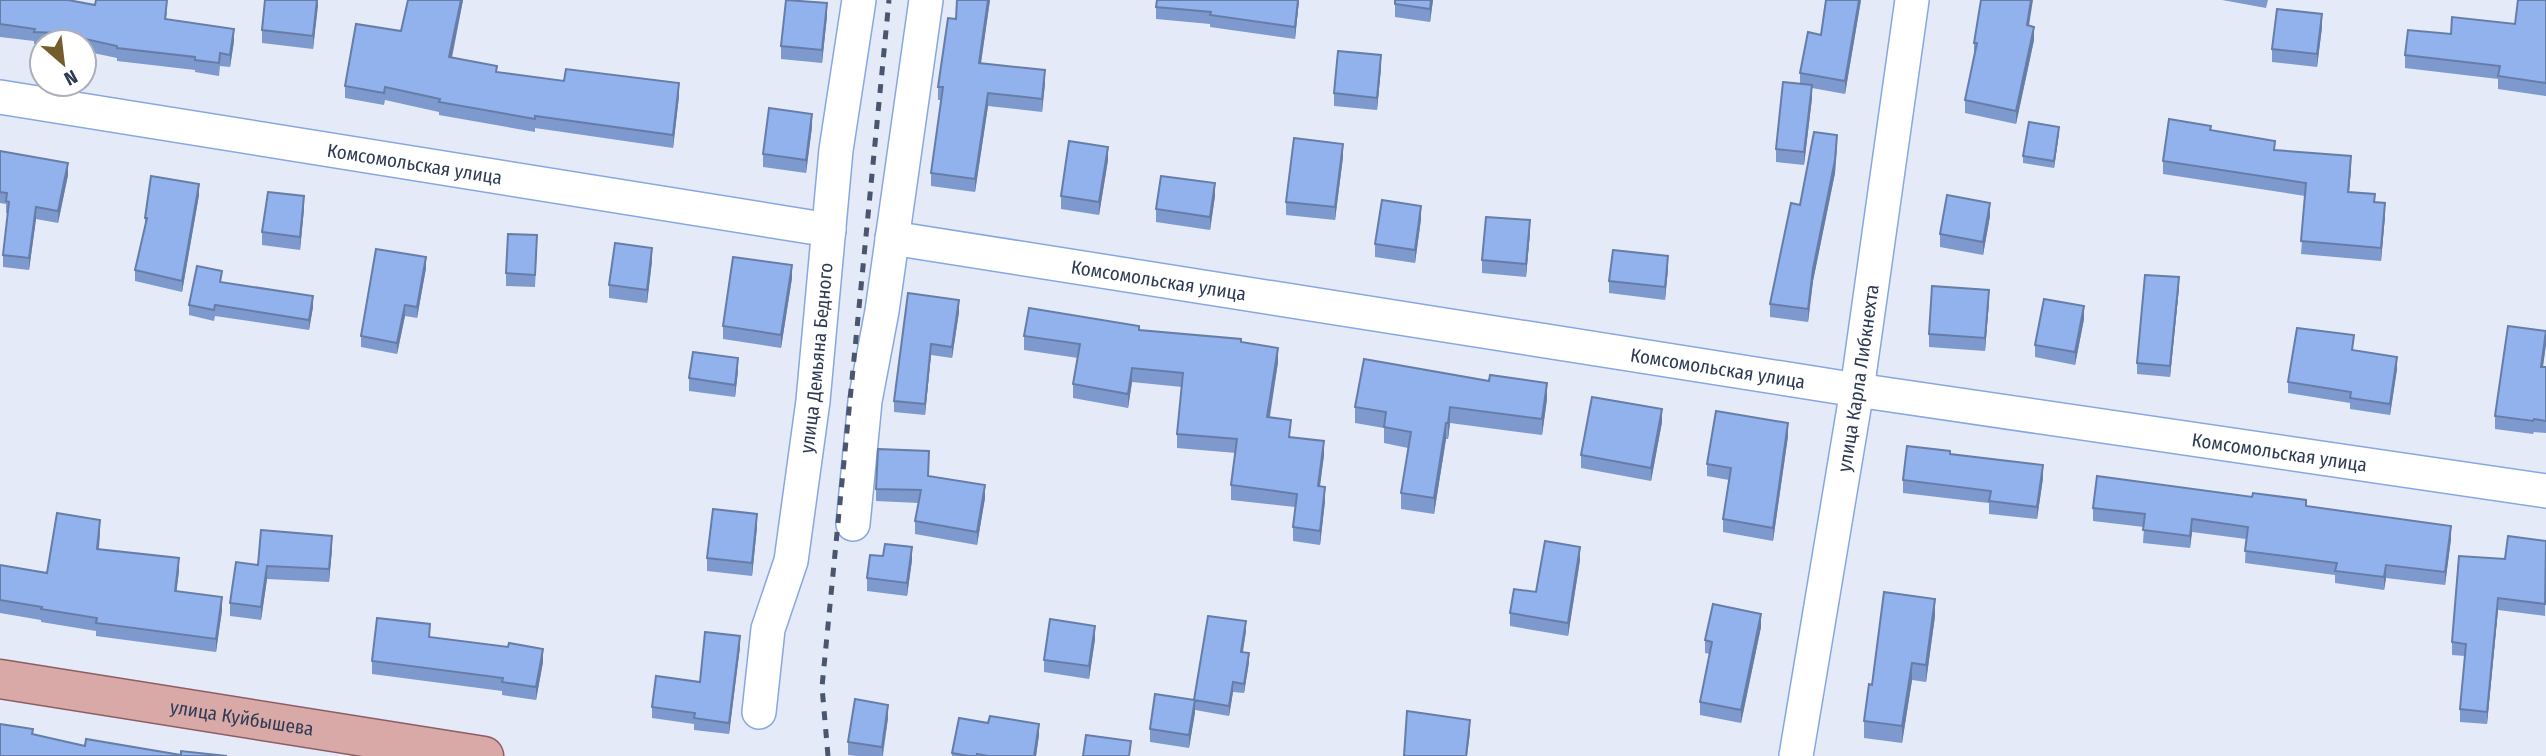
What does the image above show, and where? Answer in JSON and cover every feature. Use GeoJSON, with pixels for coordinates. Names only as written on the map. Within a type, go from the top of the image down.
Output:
{"type":"FeatureCollection","features":[{"type":"Feature","properties":{"kind":"main road","name":"улица Куйбышева"},"geometry":{"type":"LineString","coordinates":[[0,678],[484,756]]}},
{"type":"Feature","properties":{"kind":"street","name":"улица Демьяна Бедного"},"geometry":{"type":"LineString","coordinates":[[759,712],[768,629],[791,561],[813,401],[836,150],[859,0]]}},
{"type":"Feature","properties":{"kind":"street"},"geometry":{"type":"LineString","coordinates":[[853,524],[864,401],[882,311],[926,0]]}},
{"type":"Feature","properties":{"kind":"street","name":"улица Карла Либкнехта"},"geometry":{"type":"LineString","coordinates":[[1796,756],[1857,390],[1912,0]]}},
{"type":"Feature","properties":{"kind":"street","name":"Комсомольская улица"},"geometry":{"type":"LineString","coordinates":[[0,97],[829,230]]}},
{"type":"Feature","properties":{"kind":"street","name":"Комсомольская улица"},"geometry":{"type":"LineString","coordinates":[[892,238],[1857,390],[2546,491]]}},
{"type":"Feature","properties":{"kind":"building"},"geometry":{"type":"Polygon","coordinates":[[[0,0],[68,0],[95,5],[96,0],[167,0],[165,19],[234,29],[230,55],[220,53],[219,63],[195,60],[195,57],[117,48],[98,42],[98,28],[28,28],[0,24],[0,0]]]}},
{"type":"Feature","properties":{"kind":"building"},"geometry":{"type":"Polygon","coordinates":[[[265,0],[317,0],[313,36],[262,30],[265,0]]]}},
{"type":"Feature","properties":{"kind":"building"},"geometry":{"type":"Polygon","coordinates":[[[408,0],[461,0],[449,57],[497,66],[496,72],[564,81],[566,69],[679,83],[673,135],[535,116],[535,119],[439,102],[440,99],[385,87],[384,93],[345,86],[356,24],[401,31],[408,0]]]}},
{"type":"Feature","properties":{"kind":"building"},"geometry":{"type":"Polygon","coordinates":[[[786,0],[827,3],[822,50],[781,46],[786,0]]]}},
{"type":"Feature","properties":{"kind":"building"},"geometry":{"type":"Polygon","coordinates":[[[957,0],[988,0],[979,63],[1045,70],[1042,99],[988,93],[975,179],[931,173],[943,87],[938,87],[948,18],[956,19],[957,0]]]}},
{"type":"Feature","properties":{"kind":"building"},"geometry":{"type":"Polygon","coordinates":[[[1157,0],[1298,0],[1295,27],[1210,15],[1211,12],[1156,7],[1157,0]]]}},
{"type":"Feature","properties":{"kind":"building"},"geometry":{"type":"Polygon","coordinates":[[[1395,0],[1431,0],[1430,9],[1395,4],[1395,0]]]}},
{"type":"Feature","properties":{"kind":"building"},"geometry":{"type":"Polygon","coordinates":[[[1826,0],[1859,0],[1845,81],[1800,73],[1808,32],[1821,35],[1826,0]]]}},
{"type":"Feature","properties":{"kind":"building"},"geometry":{"type":"Polygon","coordinates":[[[1981,0],[2031,0],[2027,25],[2034,27],[2016,111],[1965,100],[1977,43],[1974,43],[1981,0]]]}},
{"type":"Feature","properties":{"kind":"building"},"geometry":{"type":"Polygon","coordinates":[[[2518,0],[2546,0],[2546,83],[2498,76],[2500,66],[2405,55],[2408,30],[2451,34],[2452,17],[2515,24],[2518,0]]]}},
{"type":"Feature","properties":{"kind":"building"},"geometry":{"type":"Polygon","coordinates":[[[2277,9],[2322,14],[2317,54],[2272,49],[2277,9]]]}},
{"type":"Feature","properties":{"kind":"building"},"geometry":{"type":"Polygon","coordinates":[[[1338,51],[1381,55],[1377,98],[1334,93],[1338,51]]]}},
{"type":"Feature","properties":{"kind":"building"},"geometry":{"type":"Polygon","coordinates":[[[1783,82],[1812,85],[1804,152],[1776,149],[1783,82]]]}},
{"type":"Feature","properties":{"kind":"building"},"geometry":{"type":"Polygon","coordinates":[[[769,108],[812,114],[806,160],[763,154],[769,108]]]}},
{"type":"Feature","properties":{"kind":"building"},"geometry":{"type":"Polygon","coordinates":[[[2169,119],[2211,126],[2210,130],[2275,141],[2274,150],[2351,156],[2348,192],[2375,194],[2374,202],[2385,203],[2381,248],[2301,241],[2306,183],[2163,161],[2169,119]]]}},
{"type":"Feature","properties":{"kind":"building"},"geometry":{"type":"Polygon","coordinates":[[[2029,122],[2059,127],[2054,161],[2023,156],[2029,122]]]}},
{"type":"Feature","properties":{"kind":"building"},"geometry":{"type":"Polygon","coordinates":[[[1814,132],[1837,135],[1835,160],[1813,269],[1808,309],[1770,304],[1791,203],[1800,205],[1814,132]]]}},
{"type":"Feature","properties":{"kind":"building"},"geometry":{"type":"Polygon","coordinates":[[[1294,138],[1343,144],[1335,207],[1286,202],[1294,138]]]}},
{"type":"Feature","properties":{"kind":"building"},"geometry":{"type":"Polygon","coordinates":[[[1069,141],[1108,147],[1099,202],[1061,196],[1069,141]]]}},
{"type":"Feature","properties":{"kind":"building"},"geometry":{"type":"Polygon","coordinates":[[[0,151],[68,163],[58,211],[36,207],[29,258],[3,255],[9,202],[6,201],[7,193],[0,192],[0,151]]]}},
{"type":"Feature","properties":{"kind":"building"},"geometry":{"type":"Polygon","coordinates":[[[151,176],[199,184],[182,281],[135,270],[147,218],[151,176]]]}},
{"type":"Feature","properties":{"kind":"building"},"geometry":{"type":"Polygon","coordinates":[[[1161,176],[1215,183],[1210,217],[1156,209],[1161,176]]]}},
{"type":"Feature","properties":{"kind":"building"},"geometry":{"type":"Polygon","coordinates":[[[268,192],[304,196],[300,237],[262,232],[268,192]]]}},
{"type":"Feature","properties":{"kind":"building"},"geometry":{"type":"Polygon","coordinates":[[[1947,195],[1990,203],[1983,242],[1940,234],[1947,195]]]}},
{"type":"Feature","properties":{"kind":"building"},"geometry":{"type":"Polygon","coordinates":[[[1382,200],[1421,206],[1415,250],[1375,244],[1382,200]]]}},
{"type":"Feature","properties":{"kind":"building"},"geometry":{"type":"Polygon","coordinates":[[[1486,217],[1530,220],[1526,264],[1482,260],[1486,217]]]}},
{"type":"Feature","properties":{"kind":"building"},"geometry":{"type":"Polygon","coordinates":[[[508,234],[537,235],[535,275],[506,273],[508,234]]]}},
{"type":"Feature","properties":{"kind":"building"},"geometry":{"type":"Polygon","coordinates":[[[615,243],[652,248],[647,290],[609,285],[615,243]]]}},
{"type":"Feature","properties":{"kind":"building"},"geometry":{"type":"Polygon","coordinates":[[[376,249],[426,257],[417,307],[405,305],[397,343],[361,336],[376,249]]]}},
{"type":"Feature","properties":{"kind":"building"},"geometry":{"type":"Polygon","coordinates":[[[1613,250],[1668,256],[1665,287],[1609,281],[1613,250]]]}},
{"type":"Feature","properties":{"kind":"building"},"geometry":{"type":"Polygon","coordinates":[[[733,257],[792,265],[781,335],[723,326],[733,257]]]}},
{"type":"Feature","properties":{"kind":"building"},"geometry":{"type":"Polygon","coordinates":[[[197,266],[222,271],[220,282],[313,296],[309,320],[215,305],[214,310],[189,305],[197,266]]]}},
{"type":"Feature","properties":{"kind":"building"},"geometry":{"type":"Polygon","coordinates":[[[2145,275],[2179,277],[2170,366],[2137,363],[2145,275]]]}},
{"type":"Feature","properties":{"kind":"building"},"geometry":{"type":"Polygon","coordinates":[[[1932,286],[1989,290],[1985,338],[1929,334],[1932,286]]]}},
{"type":"Feature","properties":{"kind":"building"},"geometry":{"type":"Polygon","coordinates":[[[908,293],[959,300],[952,347],[931,344],[925,404],[894,401],[908,293]]]}},
{"type":"Feature","properties":{"kind":"building"},"geometry":{"type":"Polygon","coordinates":[[[2044,299],[2084,306],[2075,352],[2035,345],[2044,299]]]}},
{"type":"Feature","properties":{"kind":"building"},"geometry":{"type":"Polygon","coordinates":[[[1029,308],[1139,326],[1139,330],[1241,339],[1241,342],[1278,348],[1267,417],[1291,420],[1289,437],[1324,441],[1318,486],[1325,487],[1320,531],[1293,527],[1297,494],[1231,485],[1237,439],[1177,434],[1183,373],[1132,368],[1128,394],[1073,384],[1080,344],[1024,336],[1029,308]]]}},
{"type":"Feature","properties":{"kind":"building"},"geometry":{"type":"Polygon","coordinates":[[[2508,326],[2546,331],[2541,367],[2546,367],[2546,421],[2495,416],[2508,326]]]}},
{"type":"Feature","properties":{"kind":"building"},"geometry":{"type":"Polygon","coordinates":[[[2297,328],[2354,335],[2352,350],[2397,357],[2390,404],[2350,398],[2351,392],[2288,382],[2297,328]]]}},
{"type":"Feature","properties":{"kind":"building"},"geometry":{"type":"Polygon","coordinates":[[[693,352],[738,358],[735,385],[689,378],[693,352]]]}},
{"type":"Feature","properties":{"kind":"building"},"geometry":{"type":"Polygon","coordinates":[[[1364,359],[1489,381],[1490,375],[1547,383],[1542,419],[1450,407],[1434,498],[1401,493],[1411,432],[1384,427],[1386,412],[1355,407],[1364,359]]]}},
{"type":"Feature","properties":{"kind":"building"},"geometry":{"type":"Polygon","coordinates":[[[1592,397],[1662,409],[1651,468],[1581,455],[1592,397]]]}},
{"type":"Feature","properties":{"kind":"building"},"geometry":{"type":"Polygon","coordinates":[[[1716,411],[1788,423],[1773,528],[1723,519],[1731,468],[1707,464],[1716,411]]]}},
{"type":"Feature","properties":{"kind":"building"},"geometry":{"type":"Polygon","coordinates":[[[1907,446],[2043,465],[2037,507],[1989,501],[1991,491],[1903,480],[1907,446]]]}},
{"type":"Feature","properties":{"kind":"building"},"geometry":{"type":"Polygon","coordinates":[[[878,449],[929,451],[928,476],[985,485],[977,532],[915,521],[921,490],[876,489],[878,449]]]}},
{"type":"Feature","properties":{"kind":"building"},"geometry":{"type":"Polygon","coordinates":[[[2097,476],[2252,497],[2253,493],[2306,500],[2306,506],[2451,526],[2445,572],[2386,565],[2384,577],[2335,571],[2337,563],[2245,551],[2248,527],[2192,519],[2190,536],[2143,530],[2145,514],[2093,508],[2097,476]]]}},
{"type":"Feature","properties":{"kind":"building"},"geometry":{"type":"Polygon","coordinates":[[[713,509],[757,514],[752,563],[707,558],[713,509]]]}},
{"type":"Feature","properties":{"kind":"building"},"geometry":{"type":"Polygon","coordinates":[[[57,513],[100,520],[97,549],[179,558],[175,591],[222,597],[216,639],[96,623],[97,618],[0,600],[0,565],[47,573],[57,513]]]}},
{"type":"Feature","properties":{"kind":"building"},"geometry":{"type":"Polygon","coordinates":[[[261,530],[332,536],[329,569],[267,566],[261,607],[230,603],[236,562],[258,565],[261,530]]]}},
{"type":"Feature","properties":{"kind":"building"},"geometry":{"type":"Polygon","coordinates":[[[2508,536],[2546,541],[2545,604],[2498,598],[2487,712],[2460,709],[2466,644],[2452,642],[2459,556],[2505,559],[2508,536]]]}},
{"type":"Feature","properties":{"kind":"building"},"geometry":{"type":"Polygon","coordinates":[[[1545,541],[1580,547],[1568,623],[1510,613],[1514,589],[1536,592],[1545,541]]]}},
{"type":"Feature","properties":{"kind":"building"},"geometry":{"type":"Polygon","coordinates":[[[885,544],[912,547],[907,583],[867,578],[870,555],[883,556],[885,544]]]}},
{"type":"Feature","properties":{"kind":"building"},"geometry":{"type":"Polygon","coordinates":[[[1884,592],[1935,599],[1926,665],[1912,663],[1902,726],[1864,721],[1869,684],[1872,685],[1884,592]]]}},
{"type":"Feature","properties":{"kind":"building"},"geometry":{"type":"Polygon","coordinates":[[[1713,604],[1761,614],[1741,710],[1700,702],[1712,642],[1705,640],[1713,604]]]}},
{"type":"Feature","properties":{"kind":"building"},"geometry":{"type":"Polygon","coordinates":[[[1208,616],[1246,621],[1241,652],[1249,653],[1244,684],[1233,682],[1229,706],[1194,700],[1208,616]]]}},
{"type":"Feature","properties":{"kind":"building"},"geometry":{"type":"Polygon","coordinates":[[[377,618],[430,624],[429,637],[508,647],[509,643],[543,649],[536,687],[502,682],[503,678],[372,661],[377,618]]]}},
{"type":"Feature","properties":{"kind":"building"},"geometry":{"type":"Polygon","coordinates":[[[1050,619],[1095,626],[1089,666],[1044,660],[1050,619]]]}},
{"type":"Feature","properties":{"kind":"building"},"geometry":{"type":"Polygon","coordinates":[[[705,632],[740,636],[729,723],[694,718],[695,713],[652,707],[656,676],[700,682],[705,632]]]}},
{"type":"Feature","properties":{"kind":"building"},"geometry":{"type":"Polygon","coordinates":[[[1155,694],[1195,700],[1189,735],[1150,729],[1155,694]]]}},
{"type":"Feature","properties":{"kind":"building"},"geometry":{"type":"Polygon","coordinates":[[[855,699],[888,705],[882,747],[848,742],[855,699]]]}},
{"type":"Feature","properties":{"kind":"building"},"geometry":{"type":"Polygon","coordinates":[[[1407,711],[1470,720],[1466,756],[1404,756],[1407,711]]]}},
{"type":"Feature","properties":{"kind":"building"},"geometry":{"type":"Polygon","coordinates":[[[990,716],[1039,724],[1034,756],[969,756],[952,753],[959,718],[988,723],[990,716]]]}},
{"type":"Feature","properties":{"kind":"building"},"geometry":{"type":"Polygon","coordinates":[[[0,724],[33,729],[32,734],[85,746],[86,739],[181,755],[181,751],[227,756],[0,756],[0,724]]]}},
{"type":"Feature","properties":{"kind":"building"},"geometry":{"type":"Polygon","coordinates":[[[1086,735],[1131,741],[1129,756],[1083,756],[1086,735]]]}},
{"type":"Feature","properties":{"kind":"railway"},"geometry":{"type":"LineString","coordinates":[[828,756],[822,687],[889,0]]}}]}
